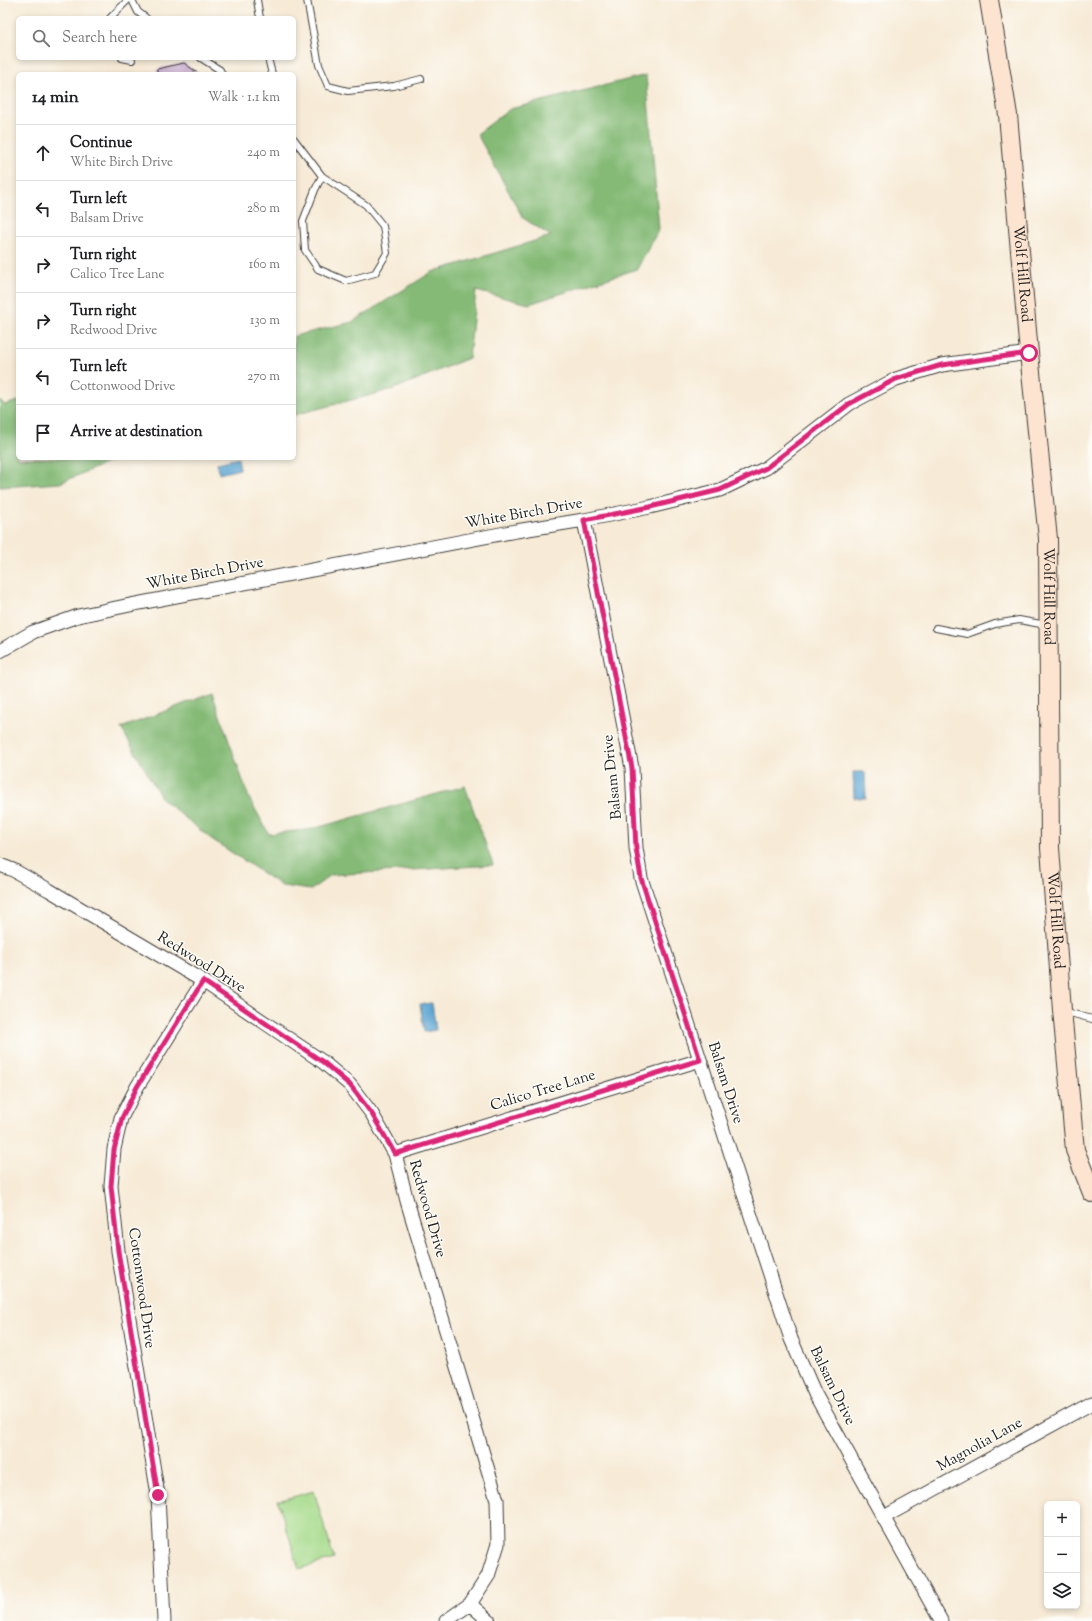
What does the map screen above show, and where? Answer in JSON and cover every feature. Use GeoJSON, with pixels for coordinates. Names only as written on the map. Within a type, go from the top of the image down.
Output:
{"type":"FeatureCollection","features":[{"type":"Feature","properties":{"kind":"street","name":"Wolf Hill Road"},"geometry":{"type":"LineString","coordinates":[[989,0],[1008,115],[1029,353],[1048,539],[1050,848],[1062,1010],[1075,1150],[1092,1193]]}},
{"type":"Feature","properties":{"kind":"street","name":"White Birch Drive"},"geometry":{"type":"LineString","coordinates":[[0,651],[33,632],[78,616],[516,531],[584,520],[650,507],[720,490],[766,468],[849,404],[896,379],[942,365],[1029,353]]}},
{"type":"Feature","properties":{"kind":"street","name":"Balsam Drive"},"geometry":{"type":"LineString","coordinates":[[584,520],[632,768],[636,848],[641,878],[700,1060],[791,1339],[816,1394],[941,1621]]}},
{"type":"Feature","properties":{"kind":"street","name":"Redwood Drive"},"geometry":{"type":"LineString","coordinates":[[0,865],[13,870],[49,890],[203,981],[323,1062],[350,1085],[372,1114],[395,1154],[409,1208],[497,1500],[498,1544],[488,1576],[470,1604],[446,1621]]}},
{"type":"Feature","properties":{"kind":"street","name":"Cottonwood Drive"},"geometry":{"type":"LineString","coordinates":[[164,1621],[158,1495],[118,1251],[111,1186],[114,1150],[122,1118],[137,1087],[203,981]]}},
{"type":"Feature","properties":{"kind":"street","name":"Calico Tree Lane"},"geometry":{"type":"LineString","coordinates":[[395,1154],[700,1060]]}},
{"type":"Feature","properties":{"kind":"street","name":"Magnolia Lane"},"geometry":{"type":"LineString","coordinates":[[884,1516],[1092,1403]]}},
{"type":"Feature","properties":{"kind":"street"},"geometry":{"type":"LineString","coordinates":[[470,1604],[489,1621]]}},
{"type":"Feature","properties":{"kind":"lane"},"geometry":{"type":"LineString","coordinates":[[112,16],[128,0]]}},
{"type":"Feature","properties":{"kind":"lane"},"geometry":{"type":"LineString","coordinates":[[132,0],[138,12],[143,16]]}},
{"type":"Feature","properties":{"kind":"lane"},"geometry":{"type":"LineString","coordinates":[[257,0],[260,16]]}},
{"type":"Feature","properties":{"kind":"lane"},"geometry":{"type":"LineString","coordinates":[[307,0],[319,65],[328,86],[348,91],[394,86],[421,80]]}},
{"type":"Feature","properties":{"kind":"lane"},"geometry":{"type":"LineString","coordinates":[[204,60],[221,72]]}},
{"type":"Feature","properties":{"kind":"lane"},"geometry":{"type":"LineString","coordinates":[[268,60],[272,72]]}},
{"type":"Feature","properties":{"kind":"lane"},"geometry":{"type":"LineString","coordinates":[[296,142],[322,176],[366,205],[383,226],[387,252],[375,273],[346,280],[318,269],[305,250],[303,221],[314,190],[322,176]]}},
{"type":"Feature","properties":{"kind":"lane"},"geometry":{"type":"LineString","coordinates":[[936,628],[967,634],[995,624],[1019,620],[1049,626]]}},
{"type":"Feature","properties":{"kind":"lane"},"geometry":{"type":"LineString","coordinates":[[1062,1010],[1092,1019]]}},
{"type":"Feature","properties":{"kind":"green space"},"geometry":{"type":"Polygon","coordinates":[[[646,75],[659,229],[637,269],[529,304],[476,291],[469,358],[394,389],[296,414],[296,336],[352,322],[432,272],[551,236],[523,218],[477,134],[510,109],[646,75]]]}},
{"type":"Feature","properties":{"kind":"green space"},"geometry":{"type":"Polygon","coordinates":[[[0,400],[5,405],[16,402],[16,460],[113,460],[60,483],[0,487],[0,400]]]}},
{"type":"Feature","properties":{"kind":"green space"},"geometry":{"type":"Polygon","coordinates":[[[212,693],[249,798],[269,834],[312,829],[465,786],[493,865],[331,875],[311,890],[282,886],[210,838],[162,799],[121,728],[212,693]]]}},
{"type":"Feature","properties":{"kind":"green space"},"geometry":{"type":"Polygon","coordinates":[[[314,1491],[334,1559],[299,1569],[278,1501],[314,1491]]]}},
{"type":"Feature","properties":{"kind":"water"},"geometry":{"type":"Polygon","coordinates":[[[230,460],[238,460],[240,469],[219,474],[217,463],[230,460]]]}},
{"type":"Feature","properties":{"kind":"water"},"geometry":{"type":"Polygon","coordinates":[[[853,772],[865,772],[866,798],[854,798],[853,772]]]}},
{"type":"Feature","properties":{"kind":"water"},"geometry":{"type":"Polygon","coordinates":[[[432,1003],[436,1030],[424,1032],[420,1004],[432,1003]]]}},
{"type":"Feature","properties":{"kind":"building"},"geometry":{"type":"Polygon","coordinates":[[[184,63],[196,72],[157,72],[157,69],[184,63]]]}},
{"type":"Feature","properties":{"kind":"route"},"geometry":{"type":"LineString","coordinates":[[158,1495],[118,1251],[111,1186],[114,1150],[122,1118],[137,1087],[203,981],[323,1062],[350,1085],[372,1114],[395,1154],[700,1060],[641,878],[636,848],[632,768],[584,520],[650,507],[720,490],[766,468],[849,404],[896,379],[942,365],[1029,353]]}}]}
